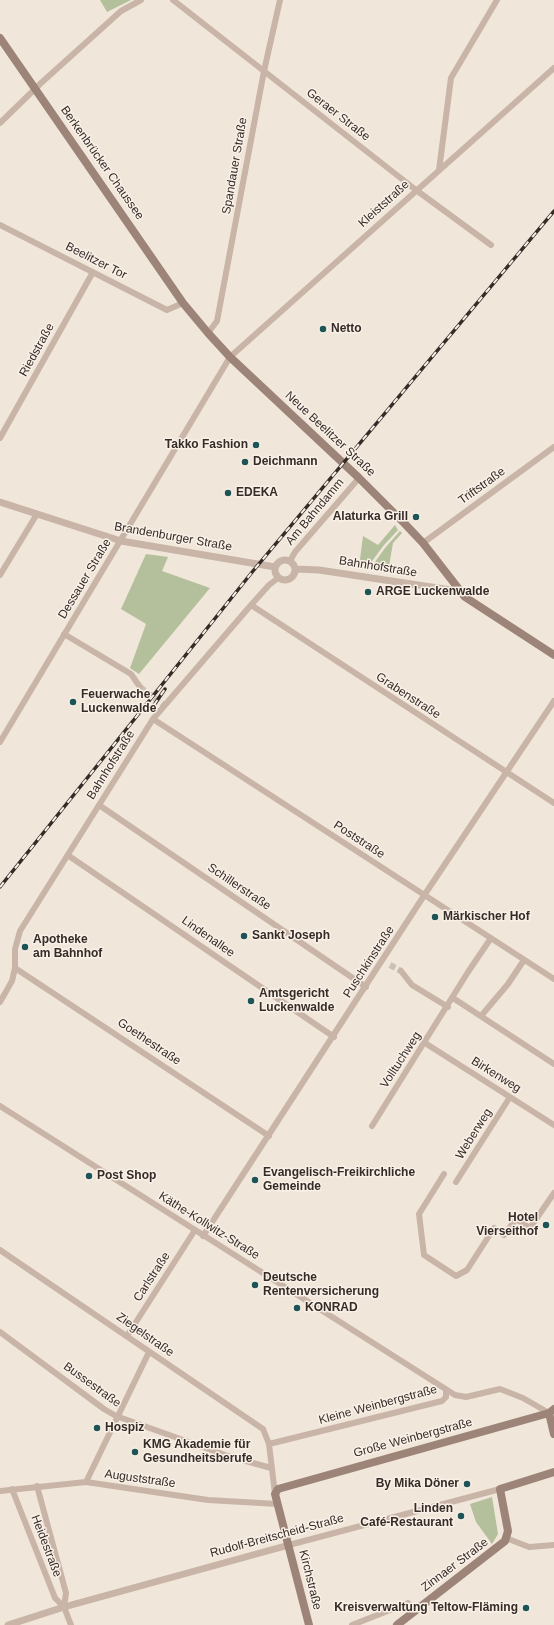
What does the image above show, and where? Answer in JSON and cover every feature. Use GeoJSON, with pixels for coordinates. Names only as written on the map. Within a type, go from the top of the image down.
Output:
{"type":"FeatureCollection","features":[{"type":"Feature","properties":{"kind":"main road","name":"Berkenbrücker Chaussee"},"geometry":{"type":"LineString","coordinates":[[0,38],[182,303]]}},
{"type":"Feature","properties":{"kind":"main road","name":"Neue Beelitzer Straße"},"geometry":{"type":"LineString","coordinates":[[182,303],[230,357],[359,478],[423,543],[465,597],[554,655]]}},
{"type":"Feature","properties":{"kind":"main road"},"geometry":{"type":"LineString","coordinates":[[552,1411],[554,1434]]}},
{"type":"Feature","properties":{"kind":"main road","name":"Große Weinbergstraße"},"geometry":{"type":"LineString","coordinates":[[275,1494],[278,1489],[283,1487],[552,1411]]}},
{"type":"Feature","properties":{"kind":"main road","name":"Rudolf-Breitscheid-Straße"},"geometry":{"type":"LineString","coordinates":[[500,1489],[554,1472]]}},
{"type":"Feature","properties":{"kind":"main road"},"geometry":{"type":"LineString","coordinates":[[500,1489],[508,1531],[506,1538]]}},
{"type":"Feature","properties":{"kind":"main road","name":"Kirchstraße"},"geometry":{"type":"LineString","coordinates":[[275,1494],[309,1625]]}},
{"type":"Feature","properties":{"kind":"main road","name":"Zinnaer Straße"},"geometry":{"type":"LineString","coordinates":[[397,1625],[413,1607],[500,1546],[506,1538]]}},
{"type":"Feature","properties":{"kind":"street"},"geometry":{"type":"LineString","coordinates":[[0,123],[121,11],[141,0]]}},
{"type":"Feature","properties":{"kind":"street","name":"Geraer Straße"},"geometry":{"type":"LineString","coordinates":[[173,0],[416,190],[491,246]]}},
{"type":"Feature","properties":{"kind":"street","name":"Spandauer Straße"},"geometry":{"type":"LineString","coordinates":[[208,333],[218,321],[264,71],[280,0]]}},
{"type":"Feature","properties":{"kind":"street"},"geometry":{"type":"LineString","coordinates":[[439,170],[451,78],[497,0]]}},
{"type":"Feature","properties":{"kind":"street","name":"Kleiststraße"},"geometry":{"type":"LineString","coordinates":[[230,357],[554,68]]}},
{"type":"Feature","properties":{"kind":"street","name":"Beelitzer Tor"},"geometry":{"type":"LineString","coordinates":[[0,225],[167,310],[182,303]]}},
{"type":"Feature","properties":{"kind":"street","name":"Riedstraße"},"geometry":{"type":"LineString","coordinates":[[0,438],[93,272]]}},
{"type":"Feature","properties":{"kind":"street","name":"Dessauer Straße"},"geometry":{"type":"LineString","coordinates":[[0,742],[230,357]]}},
{"type":"Feature","properties":{"kind":"street","name":"Triftstraße"},"geometry":{"type":"LineString","coordinates":[[423,543],[554,447]]}},
{"type":"Feature","properties":{"kind":"street","name":"Am Bahndamm"},"geometry":{"type":"LineString","coordinates":[[290,561],[295,552],[359,478]]}},
{"type":"Feature","properties":{"kind":"street","name":"Brandenburger Straße"},"geometry":{"type":"LineString","coordinates":[[0,502],[121,541],[275,567]]}},
{"type":"Feature","properties":{"kind":"street"},"geometry":{"type":"LineString","coordinates":[[0,576],[37,514]]}},
{"type":"Feature","properties":{"kind":"street"},"geometry":{"type":"LineString","coordinates":[[283,560],[290,561],[296,569],[292,579],[285,581],[278,578],[275,567],[283,560]]}},
{"type":"Feature","properties":{"kind":"street","name":"Bahnhofstraße"},"geometry":{"type":"LineString","coordinates":[[296,569],[319,570],[451,590],[456,587]]}},
{"type":"Feature","properties":{"kind":"street","name":"Bahnhofstraße"},"geometry":{"type":"LineString","coordinates":[[0,1002],[12,981],[15,968],[15,949],[20,931],[69,856],[153,719],[251,605],[269,585],[278,578]]}},
{"type":"Feature","properties":{"kind":"street","name":"Grabenstraße"},"geometry":{"type":"LineString","coordinates":[[251,605],[554,804]]}},
{"type":"Feature","properties":{"kind":"street"},"geometry":{"type":"LineString","coordinates":[[64,634],[131,674],[140,687]]}},
{"type":"Feature","properties":{"kind":"street","name":"Puschkinstraße"},"geometry":{"type":"LineString","coordinates":[[204,1236],[384,961],[424,896],[554,701]]}},
{"type":"Feature","properties":{"kind":"street","name":"Poststraße"},"geometry":{"type":"LineString","coordinates":[[153,719],[554,979]]}},
{"type":"Feature","properties":{"kind":"street"},"geometry":{"type":"LineString","coordinates":[[0,728],[7,731]]}},
{"type":"Feature","properties":{"kind":"street","name":"Schillerstraße"},"geometry":{"type":"LineString","coordinates":[[99,805],[366,987]]}},
{"type":"Feature","properties":{"kind":"street","name":"Lindenallee"},"geometry":{"type":"LineString","coordinates":[[69,856],[334,1037]]}},
{"type":"Feature","properties":{"kind":"street","name":"Volltuchweg"},"geometry":{"type":"LineString","coordinates":[[372,1126],[448,1007],[468,972],[491,938]]}},
{"type":"Feature","properties":{"kind":"street"},"geometry":{"type":"LineString","coordinates":[[481,1016],[508,984],[524,960]]}},
{"type":"Feature","properties":{"kind":"street"},"geometry":{"type":"LineString","coordinates":[[384,961],[390,965]]}},
{"type":"Feature","properties":{"kind":"street","name":"Goethestraße"},"geometry":{"type":"LineString","coordinates":[[15,968],[269,1136]]}},
{"type":"Feature","properties":{"kind":"street"},"geometry":{"type":"LineString","coordinates":[[401,971],[412,985],[448,1007]]}},
{"type":"Feature","properties":{"kind":"street"},"geometry":{"type":"LineString","coordinates":[[453,998],[554,1064]]}},
{"type":"Feature","properties":{"kind":"street","name":"Birkenweg"},"geometry":{"type":"LineString","coordinates":[[425,1043],[554,1125]]}},
{"type":"Feature","properties":{"kind":"street","name":"Weberweg"},"geometry":{"type":"LineString","coordinates":[[456,1182],[510,1097]]}},
{"type":"Feature","properties":{"kind":"street","name":"Käthe-Kollwitz-Straße"},"geometry":{"type":"LineString","coordinates":[[0,1106],[446,1390]]}},
{"type":"Feature","properties":{"kind":"street"},"geometry":{"type":"LineString","coordinates":[[444,1174],[419,1214],[424,1255],[456,1276],[467,1270],[494,1228],[504,1235],[516,1219],[530,1228],[554,1193]]}},
{"type":"Feature","properties":{"kind":"street","name":"Carlstraße"},"geometry":{"type":"LineString","coordinates":[[127,1336],[195,1230]]}},
{"type":"Feature","properties":{"kind":"street","name":"Ziegelstraße"},"geometry":{"type":"LineString","coordinates":[[0,1250],[263,1429],[270,1444]]}},
{"type":"Feature","properties":{"kind":"street","name":"Bussestraße"},"geometry":{"type":"LineString","coordinates":[[0,1332],[104,1409],[116,1416],[228,1456],[271,1468]]}},
{"type":"Feature","properties":{"kind":"street"},"geometry":{"type":"LineString","coordinates":[[86,1482],[116,1416],[149,1352]]}},
{"type":"Feature","properties":{"kind":"street","name":"Kleine Weinbergstraße"},"geometry":{"type":"LineString","coordinates":[[270,1444],[442,1401],[446,1397],[446,1390],[455,1395],[466,1397],[500,1390],[510,1392],[552,1411]]}},
{"type":"Feature","properties":{"kind":"street","name":"Kirchstraße"},"geometry":{"type":"LineString","coordinates":[[270,1444],[271,1468],[275,1494]]}},
{"type":"Feature","properties":{"kind":"street","name":"Auguststraße"},"geometry":{"type":"LineString","coordinates":[[0,1491],[86,1482],[208,1500],[278,1504]]}},
{"type":"Feature","properties":{"kind":"street","name":"Heidestraße"},"geometry":{"type":"LineString","coordinates":[[37,1486],[66,1593],[64,1607]]}},
{"type":"Feature","properties":{"kind":"street","name":"Heidestraße"},"geometry":{"type":"LineString","coordinates":[[12,1489],[55,1598],[64,1607],[71,1625]]}},
{"type":"Feature","properties":{"kind":"street","name":"Rudolf-Breitscheid-Straße"},"geometry":{"type":"LineString","coordinates":[[8,1625],[64,1607],[500,1489]]}},
{"type":"Feature","properties":{"kind":"street"},"geometry":{"type":"LineString","coordinates":[[506,1538],[529,1547],[554,1545]]}},
{"type":"Feature","properties":{"kind":"street","name":"Zinnaer Straße"},"geometry":{"type":"LineString","coordinates":[[352,1625],[408,1603],[413,1607]]}},
{"type":"Feature","properties":{"kind":"green space"},"geometry":{"type":"Polygon","coordinates":[[[100,0],[131,0],[107,12],[100,0]]]}},
{"type":"Feature","properties":{"kind":"green space"},"geometry":{"type":"Polygon","coordinates":[[[395,525],[398,530],[384,545],[367,568],[359,567],[363,536],[378,545],[395,525]]]}},
{"type":"Feature","properties":{"kind":"green space"},"geometry":{"type":"Polygon","coordinates":[[[400,531],[402,533],[393,543],[388,572],[373,569],[372,566],[400,531]]]}},
{"type":"Feature","properties":{"kind":"green space"},"geometry":{"type":"Polygon","coordinates":[[[146,554],[168,557],[162,571],[210,588],[139,674],[130,668],[146,624],[121,609],[146,554]]]}},
{"type":"Feature","properties":{"kind":"green space"},"geometry":{"type":"Polygon","coordinates":[[[492,1497],[498,1534],[492,1544],[476,1522],[470,1504],[492,1497]]]}},
{"type":"Feature","properties":{"kind":"tunnel"},"geometry":{"type":"LineString","coordinates":[[140,687],[164,705]]}},
{"type":"Feature","properties":{"kind":"tunnel"},"geometry":{"type":"LineString","coordinates":[[390,965],[401,971]]}},
{"type":"Feature","properties":{"kind":"railway"},"geometry":{"type":"LineString","coordinates":[[0,887],[253,571],[554,211]]}},
{"type":"Feature","properties":{"kind":"railway"},"geometry":{"type":"LineString","coordinates":[[154,705],[165,689]]}},
{"type":"Feature","properties":{"kind":"place","name":"Netto"},"geometry":{"type":"Point","coordinates":[323,329]}},
{"type":"Feature","properties":{"kind":"place","name":"Takko Fashion"},"geometry":{"type":"Point","coordinates":[256,445]}},
{"type":"Feature","properties":{"kind":"place","name":"Deichmann"},"geometry":{"type":"Point","coordinates":[245,462]}},
{"type":"Feature","properties":{"kind":"place","name":"EDEKA"},"geometry":{"type":"Point","coordinates":[228,493]}},
{"type":"Feature","properties":{"kind":"place","name":"Alaturka Grill"},"geometry":{"type":"Point","coordinates":[416,517]}},
{"type":"Feature","properties":{"kind":"place","name":"ARGE Luckenwalde"},"geometry":{"type":"Point","coordinates":[368,592]}},
{"type":"Feature","properties":{"kind":"place","name":"Feuerwache Luckenwalde"},"geometry":{"type":"Point","coordinates":[73,702]}},
{"type":"Feature","properties":{"kind":"place","name":"Märkischer Hof"},"geometry":{"type":"Point","coordinates":[435,917]}},
{"type":"Feature","properties":{"kind":"place","name":"Sankt Joseph"},"geometry":{"type":"Point","coordinates":[244,936]}},
{"type":"Feature","properties":{"kind":"place","name":"Apotheke am Bahnhof"},"geometry":{"type":"Point","coordinates":[25,947]}},
{"type":"Feature","properties":{"kind":"place","name":"Amtsgericht Luckenwalde"},"geometry":{"type":"Point","coordinates":[251,1001]}},
{"type":"Feature","properties":{"kind":"place","name":"Post Shop"},"geometry":{"type":"Point","coordinates":[89,1176]}},
{"type":"Feature","properties":{"kind":"place","name":"Evangelisch-Freikirchliche Gemeinde"},"geometry":{"type":"Point","coordinates":[255,1180]}},
{"type":"Feature","properties":{"kind":"place","name":"Hotel Vierseithof"},"geometry":{"type":"Point","coordinates":[546,1225]}},
{"type":"Feature","properties":{"kind":"place","name":"Deutsche Rentenversicherung"},"geometry":{"type":"Point","coordinates":[255,1285]}},
{"type":"Feature","properties":{"kind":"place","name":"KONRAD"},"geometry":{"type":"Point","coordinates":[297,1308]}},
{"type":"Feature","properties":{"kind":"place","name":"Hospiz"},"geometry":{"type":"Point","coordinates":[97,1428]}},
{"type":"Feature","properties":{"kind":"place","name":"KMG Akademie für Gesundheitsberufe"},"geometry":{"type":"Point","coordinates":[135,1452]}},
{"type":"Feature","properties":{"kind":"place","name":"By Mika Döner"},"geometry":{"type":"Point","coordinates":[467,1484]}},
{"type":"Feature","properties":{"kind":"place","name":"Linden Café-Restaurant"},"geometry":{"type":"Point","coordinates":[461,1516]}},
{"type":"Feature","properties":{"kind":"place","name":"Kreisverwaltung Teltow-Fläming"},"geometry":{"type":"Point","coordinates":[526,1608]}}]}
